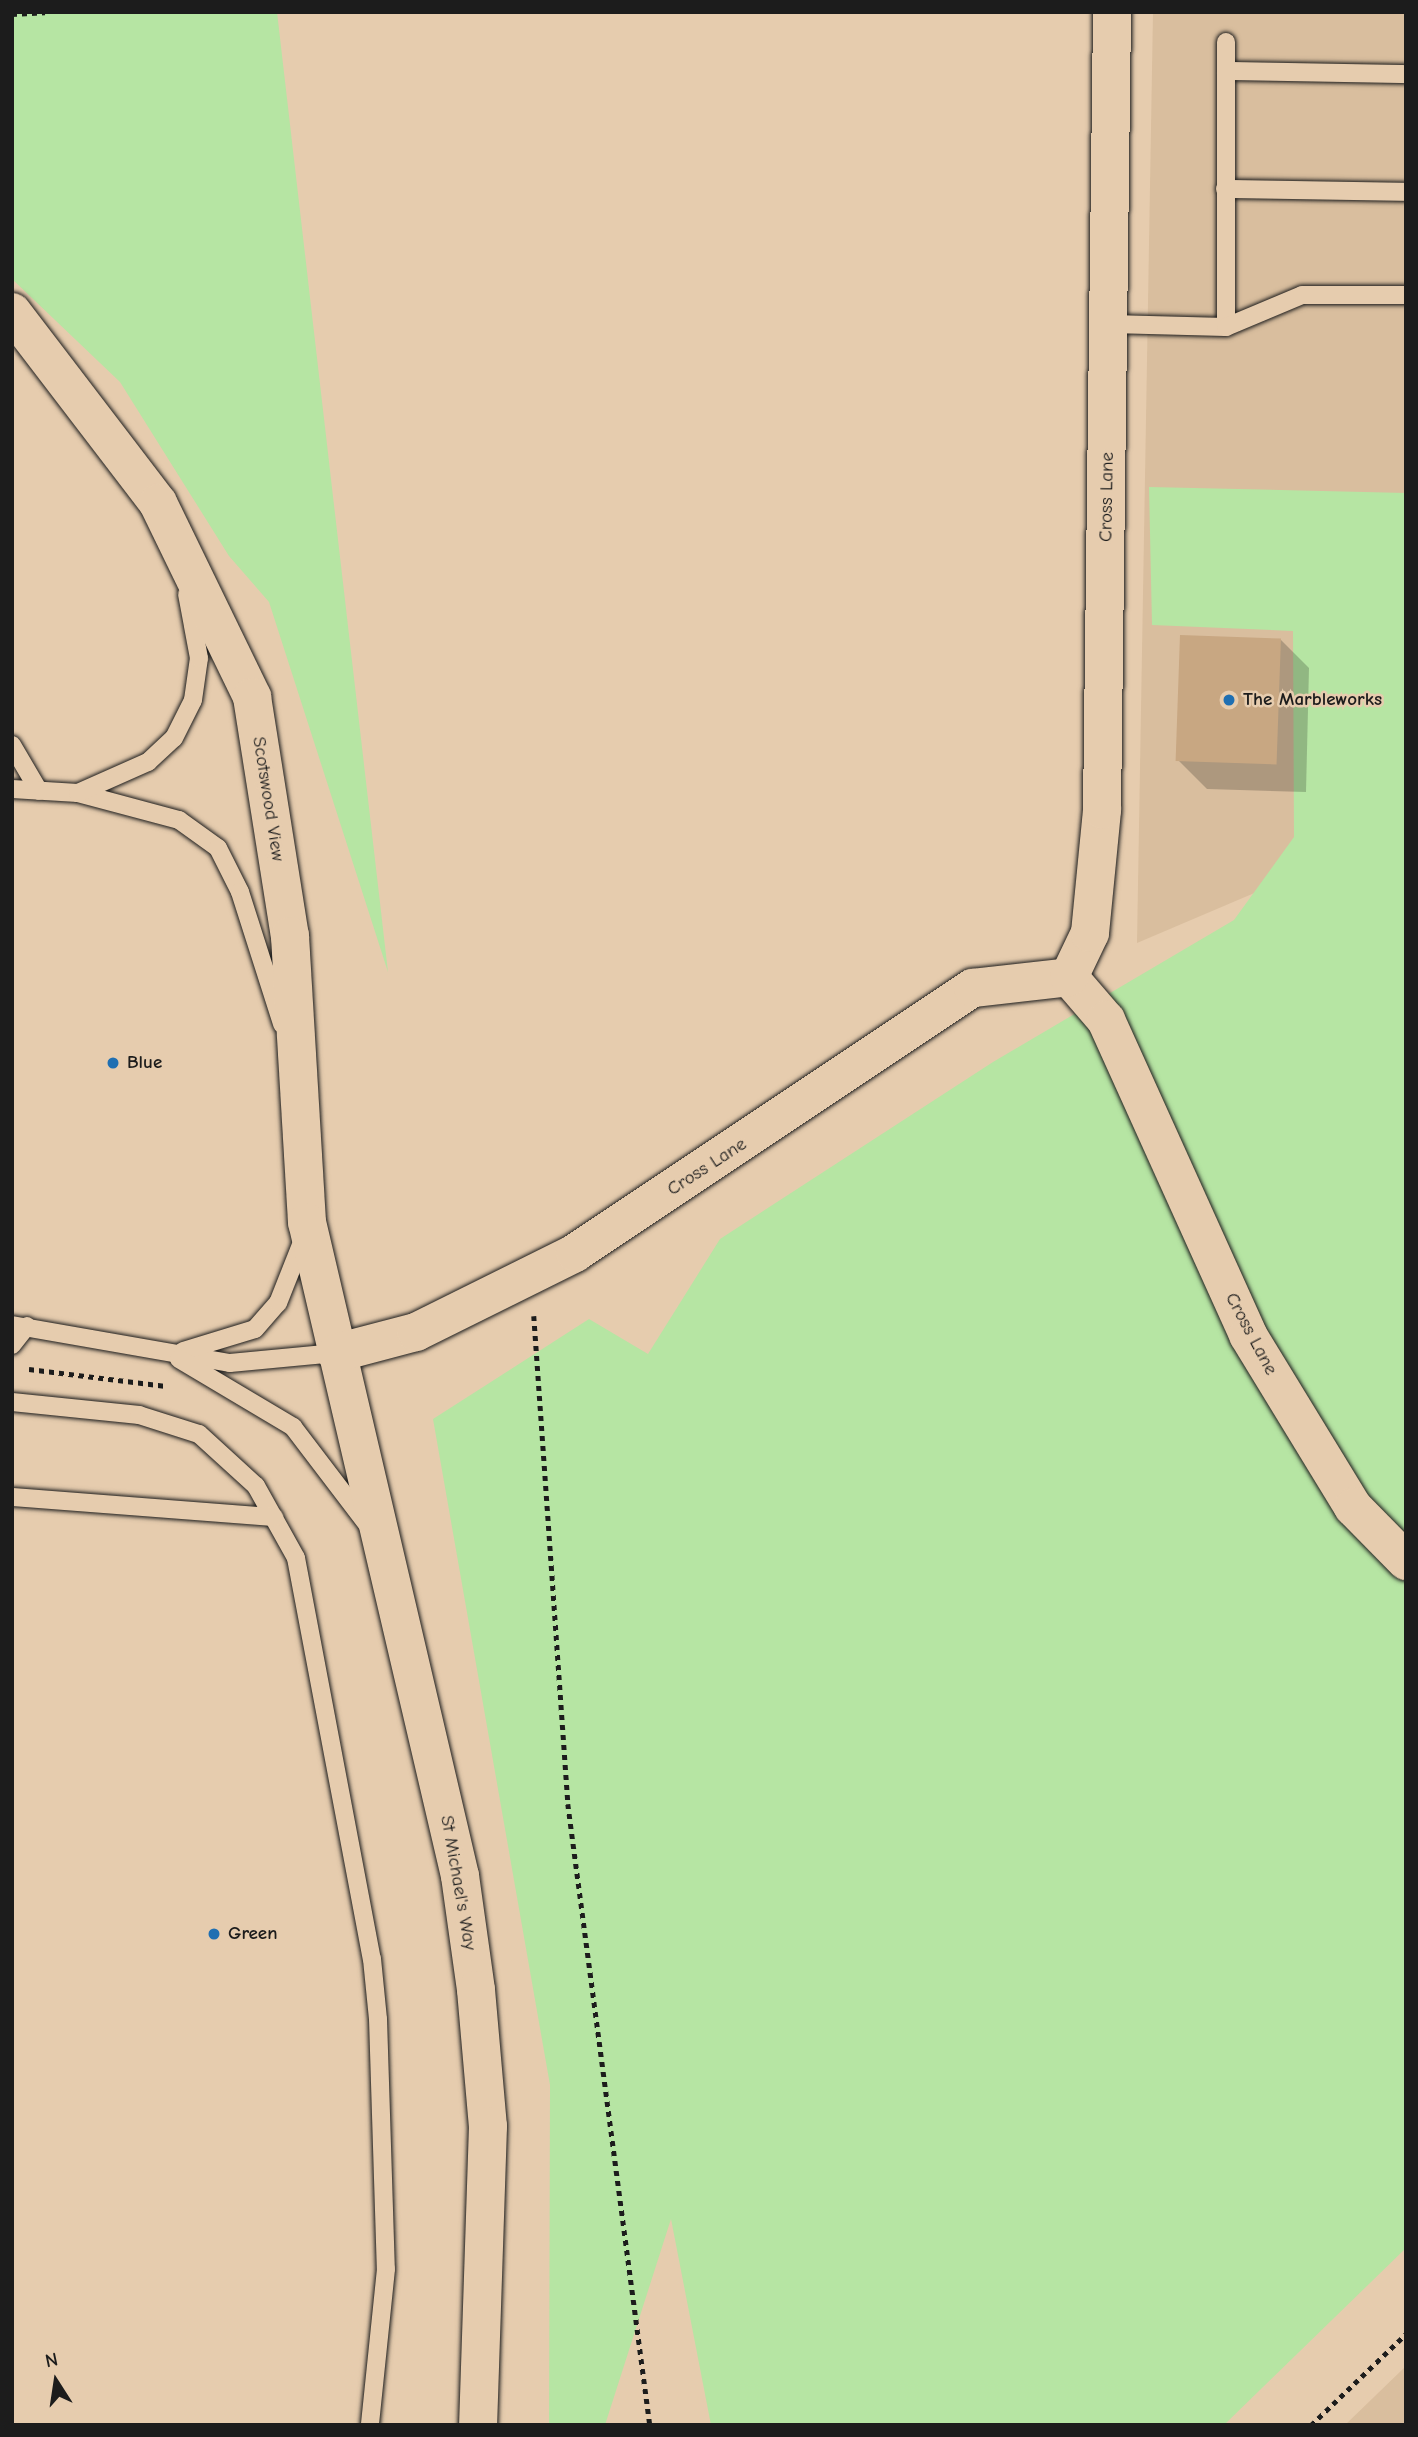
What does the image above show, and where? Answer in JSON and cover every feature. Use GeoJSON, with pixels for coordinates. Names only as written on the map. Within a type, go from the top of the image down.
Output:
{"type":"FeatureCollection","features":[{"type":"Feature","properties":{"kind":"street","name":"Cross Lane"},"geometry":{"type":"LineString","coordinates":[[1069,978],[1090,933],[1102,810],[1112,12]]}},
{"type":"Feature","properties":{"kind":"street","name":"Scotswood View"},"geometry":{"type":"LineString","coordinates":[[12,312],[158,503],[252,697],[290,936],[307,1222],[336,1353]]}},
{"type":"Feature","properties":{"kind":"street","name":"Cross Lane"},"geometry":{"type":"LineString","coordinates":[[336,1353],[416,1332],[523,1282],[973,988],[1069,978]]}},
{"type":"Feature","properties":{"kind":"street","name":"Cross Lane"},"geometry":{"type":"LineString","coordinates":[[1069,978],[1106,1020],[1248,1335],[1353,1507],[1406,1561]]}},
{"type":"Feature","properties":{"kind":"street","name":"St Michael's Way"},"geometry":{"type":"LineString","coordinates":[[336,1353],[460,1877],[476,1990],[488,2126],[478,2425]]}},
{"type":"Feature","properties":{"kind":"lane"},"geometry":{"type":"LineString","coordinates":[[1226,42],[1226,327]]}},
{"type":"Feature","properties":{"kind":"lane"},"geometry":{"type":"LineString","coordinates":[[1226,71],[1406,74]]}},
{"type":"Feature","properties":{"kind":"lane"},"geometry":{"type":"LineString","coordinates":[[1225,189],[1406,192]]}},
{"type":"Feature","properties":{"kind":"lane"},"geometry":{"type":"LineString","coordinates":[[1110,324],[1226,327],[1302,295],[1406,295]]}},
{"type":"Feature","properties":{"kind":"lane"},"geometry":{"type":"LineString","coordinates":[[78,793],[148,762],[174,738],[193,700],[199,658],[175,538]]}},
{"type":"Feature","properties":{"kind":"lane"},"geometry":{"type":"LineString","coordinates":[[12,745],[39,791]]}},
{"type":"Feature","properties":{"kind":"lane"},"geometry":{"type":"LineString","coordinates":[[12,789],[78,793],[180,820],[218,848],[240,892],[296,1064]]}},
{"type":"Feature","properties":{"kind":"lane"},"geometry":{"type":"LineString","coordinates":[[170,1354],[227,1343],[255,1329],[278,1303],[307,1222]]}},
{"type":"Feature","properties":{"kind":"lane"},"geometry":{"type":"LineString","coordinates":[[12,1345],[20,1325],[170,1354],[270,1364],[336,1353]]}},
{"type":"Feature","properties":{"kind":"lane"},"geometry":{"type":"LineString","coordinates":[[170,1354],[293,1427],[383,1546]]}},
{"type":"Feature","properties":{"kind":"lane"},"geometry":{"type":"LineString","coordinates":[[12,1402],[139,1415],[199,1434],[230,1457],[274,1517],[296,1558],[372,1959],[386,2269],[370,2425]]}},
{"type":"Feature","properties":{"kind":"lane"},"geometry":{"type":"LineString","coordinates":[[12,1497],[274,1517]]}},
{"type":"Feature","properties":{"kind":"path"},"geometry":{"type":"LineString","coordinates":[[12,14],[45,12]]}},
{"type":"Feature","properties":{"kind":"path"},"geometry":{"type":"LineString","coordinates":[[523,1282],[534,1315],[568,1804],[650,2425]]}},
{"type":"Feature","properties":{"kind":"path"},"geometry":{"type":"LineString","coordinates":[[1311,2425],[1406,2334]]}},
{"type":"Feature","properties":{"kind":"shaded area"},"geometry":{"type":"Polygon","coordinates":[[[1153,12],[1406,12],[1406,759],[1318,866],[1137,943],[1153,12]]]}},
{"type":"Feature","properties":{"kind":"shaded area"},"geometry":{"type":"Polygon","coordinates":[[[1406,2366],[1406,2425],[1345,2425],[1406,2366]]]}},
{"type":"Feature","properties":{"kind":"green space"},"geometry":{"type":"Polygon","coordinates":[[[12,12],[277,12],[388,972],[269,602],[229,556],[120,382],[12,279],[12,12]]]}},
{"type":"Feature","properties":{"kind":"green space"},"geometry":{"type":"Polygon","coordinates":[[[1149,487],[1406,493],[1406,2248],[1224,2425],[711,2425],[671,2219],[605,2425],[549,2425],[550,2085],[433,1419],[589,1319],[648,1354],[720,1239],[993,1062],[1234,920],[1294,837],[1293,631],[1152,625],[1149,487]]]}},
{"type":"Feature","properties":{"kind":"building","name":"The Marbleworks"},"geometry":{"type":"Polygon","coordinates":[[[1180,635],[1281,639],[1277,764],[1176,761],[1180,635]]]}},
{"type":"Feature","properties":{"kind":"place","name":"The Marbleworks"},"geometry":{"type":"Point","coordinates":[1229,700]}},
{"type":"Feature","properties":{"kind":"place","name":"Blue"},"geometry":{"type":"Point","coordinates":[113,1063]}},
{"type":"Feature","properties":{"kind":"place","name":"Green"},"geometry":{"type":"Point","coordinates":[214,1934]}}]}
